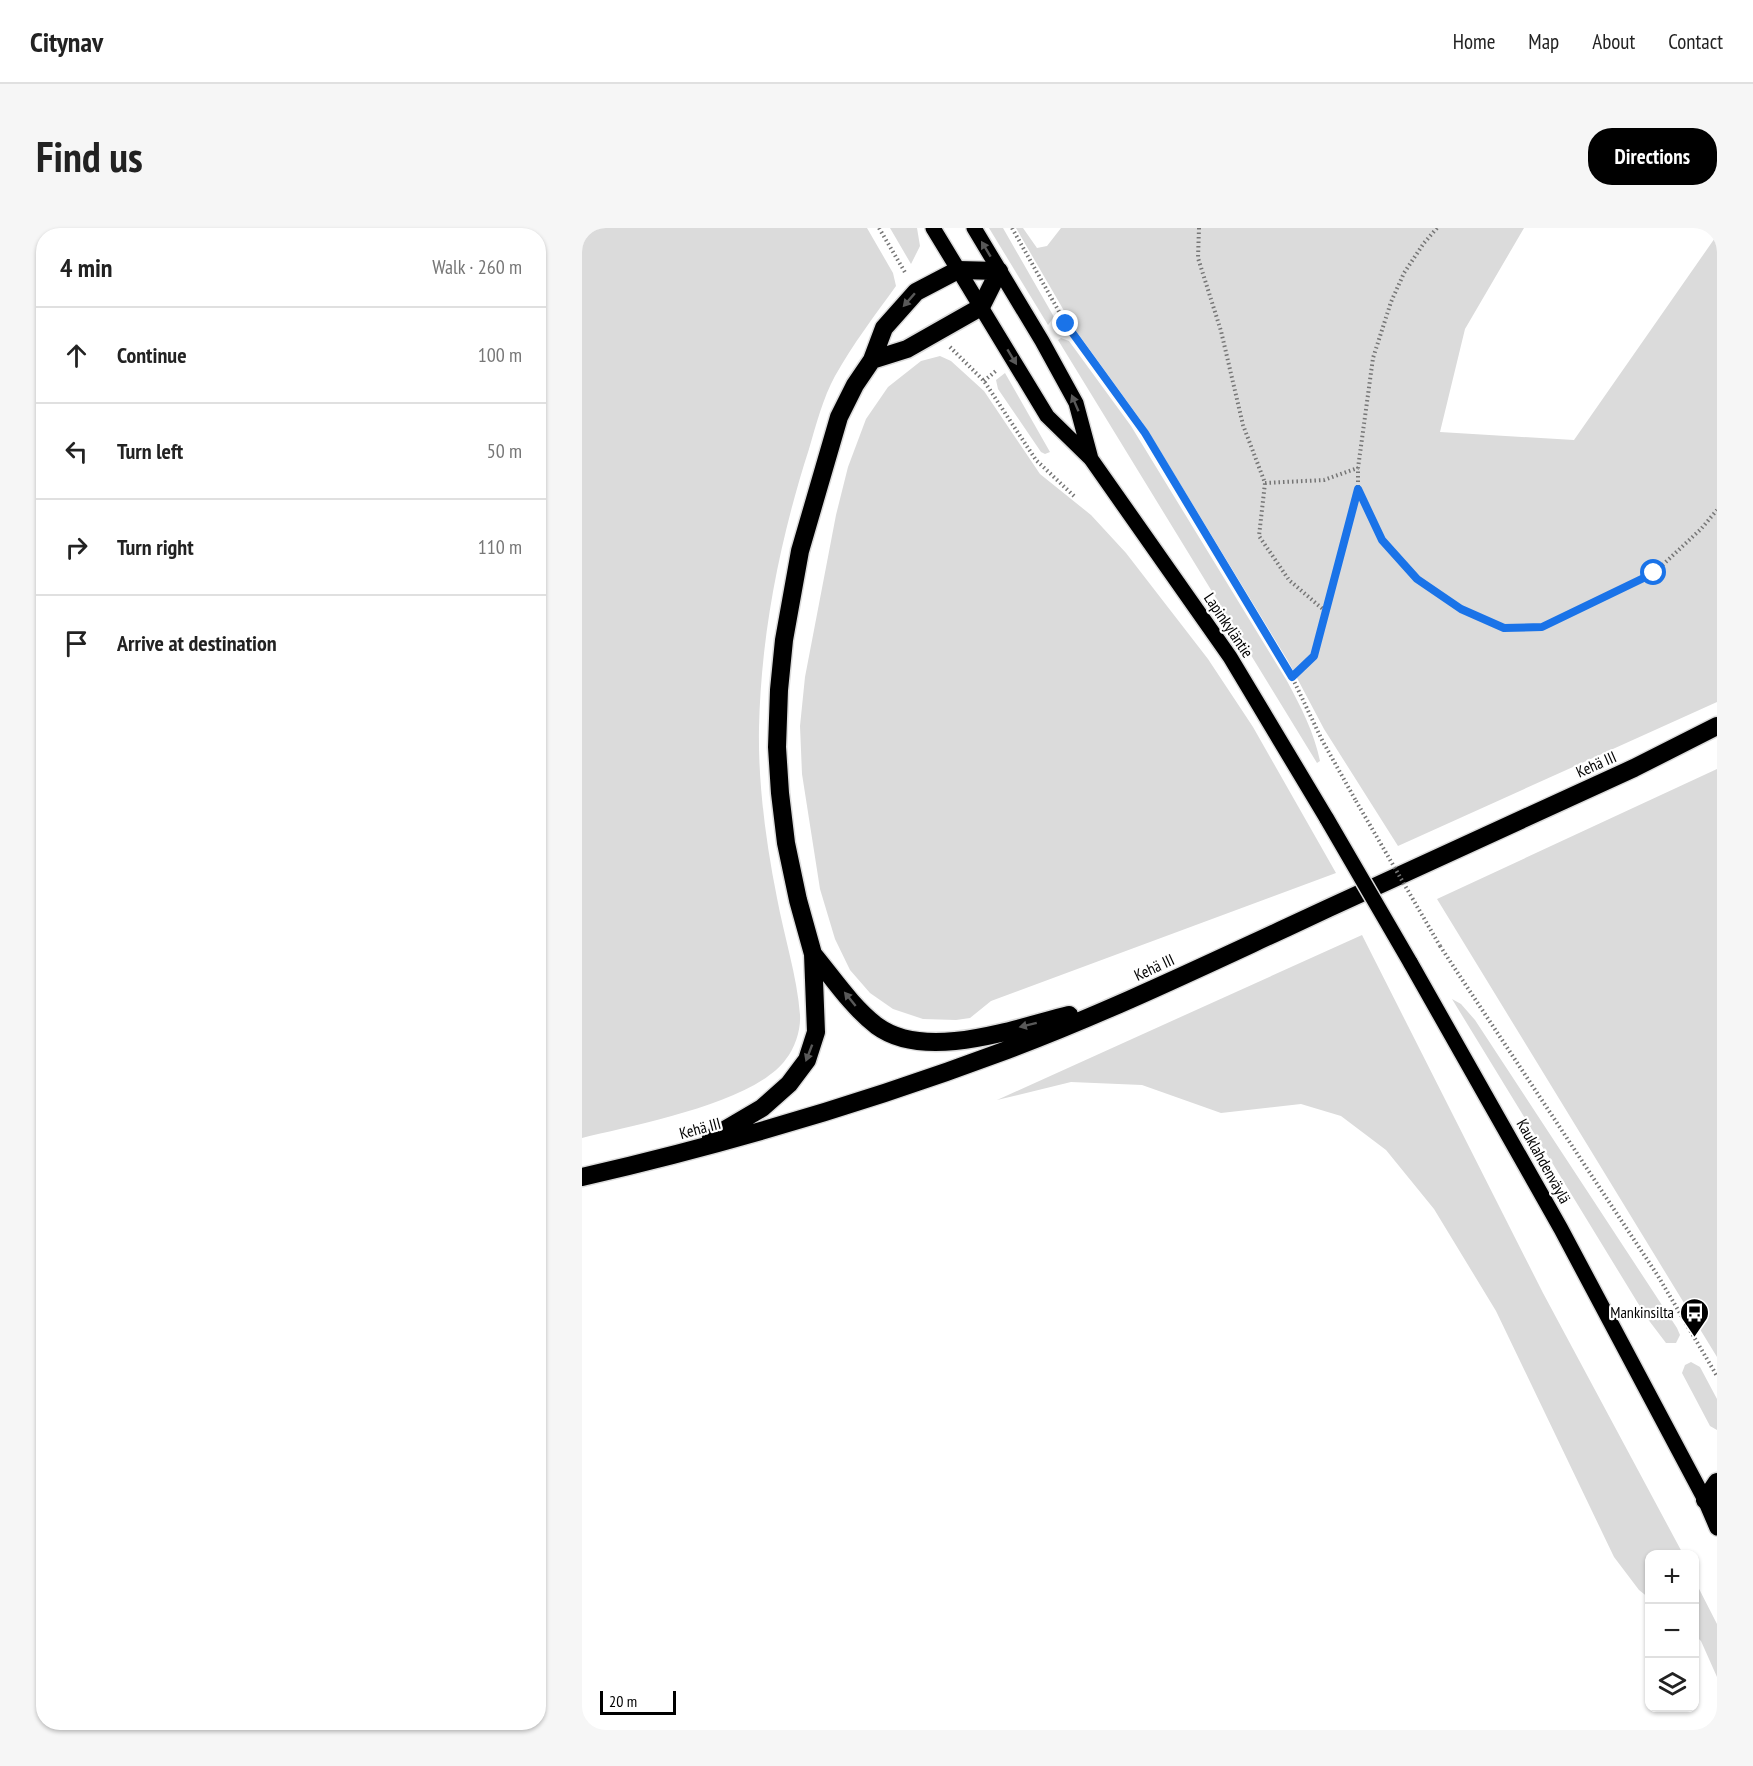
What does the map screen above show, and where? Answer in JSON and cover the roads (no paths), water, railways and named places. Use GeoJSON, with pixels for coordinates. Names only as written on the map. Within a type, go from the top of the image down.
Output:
{"type":"FeatureCollection","features":[{"type":"Feature","properties":{"kind":"highway"},"geometry":{"type":"LineString","coordinates":[[689,1151],[762,1108],[789,1084],[807,1060],[816,1032],[813,954],[798,900],[784,823],[777,747],[779,690],[784,640],[800,551],[826,455],[839,417],[855,385],[872,360],[884,328],[916,291],[958,270],[999,271],[981,307],[907,349],[872,360]]}},
{"type":"Feature","properties":{"kind":"highway","name":"Kehä III"},"geometry":{"type":"LineString","coordinates":[[582,1177],[810,1118],[1009,1050],[1126,1002],[1634,768],[1717,726]]}},
{"type":"Feature","properties":{"kind":"highway"},"geometry":{"type":"LineString","coordinates":[[813,954],[860,1012],[879,1028],[905,1039],[945,1044],[1126,1002]]}},
{"type":"Feature","properties":{"kind":"highway"},"geometry":{"type":"LineString","coordinates":[[1711,1501],[1717,1482]]}},
{"type":"Feature","properties":{"kind":"main road","name":"Lapinkyläntie"},"geometry":{"type":"LineString","coordinates":[[933,228],[1047,416],[1091,459],[1230,657],[1327,819]]}},
{"type":"Feature","properties":{"kind":"main road","name":"Lapinkyläntie"},"geometry":{"type":"LineString","coordinates":[[974,228],[1076,403],[1091,459]]}},
{"type":"Feature","properties":{"kind":"main road","name":"Kauklahdenväylä"},"geometry":{"type":"LineString","coordinates":[[1327,819],[1561,1229],[1711,1501],[1717,1528]]}},
{"type":"Feature","properties":{"kind":"place","name":"Mankinsilta"},"geometry":{"type":"Point","coordinates":[1695,1338]}}]}
